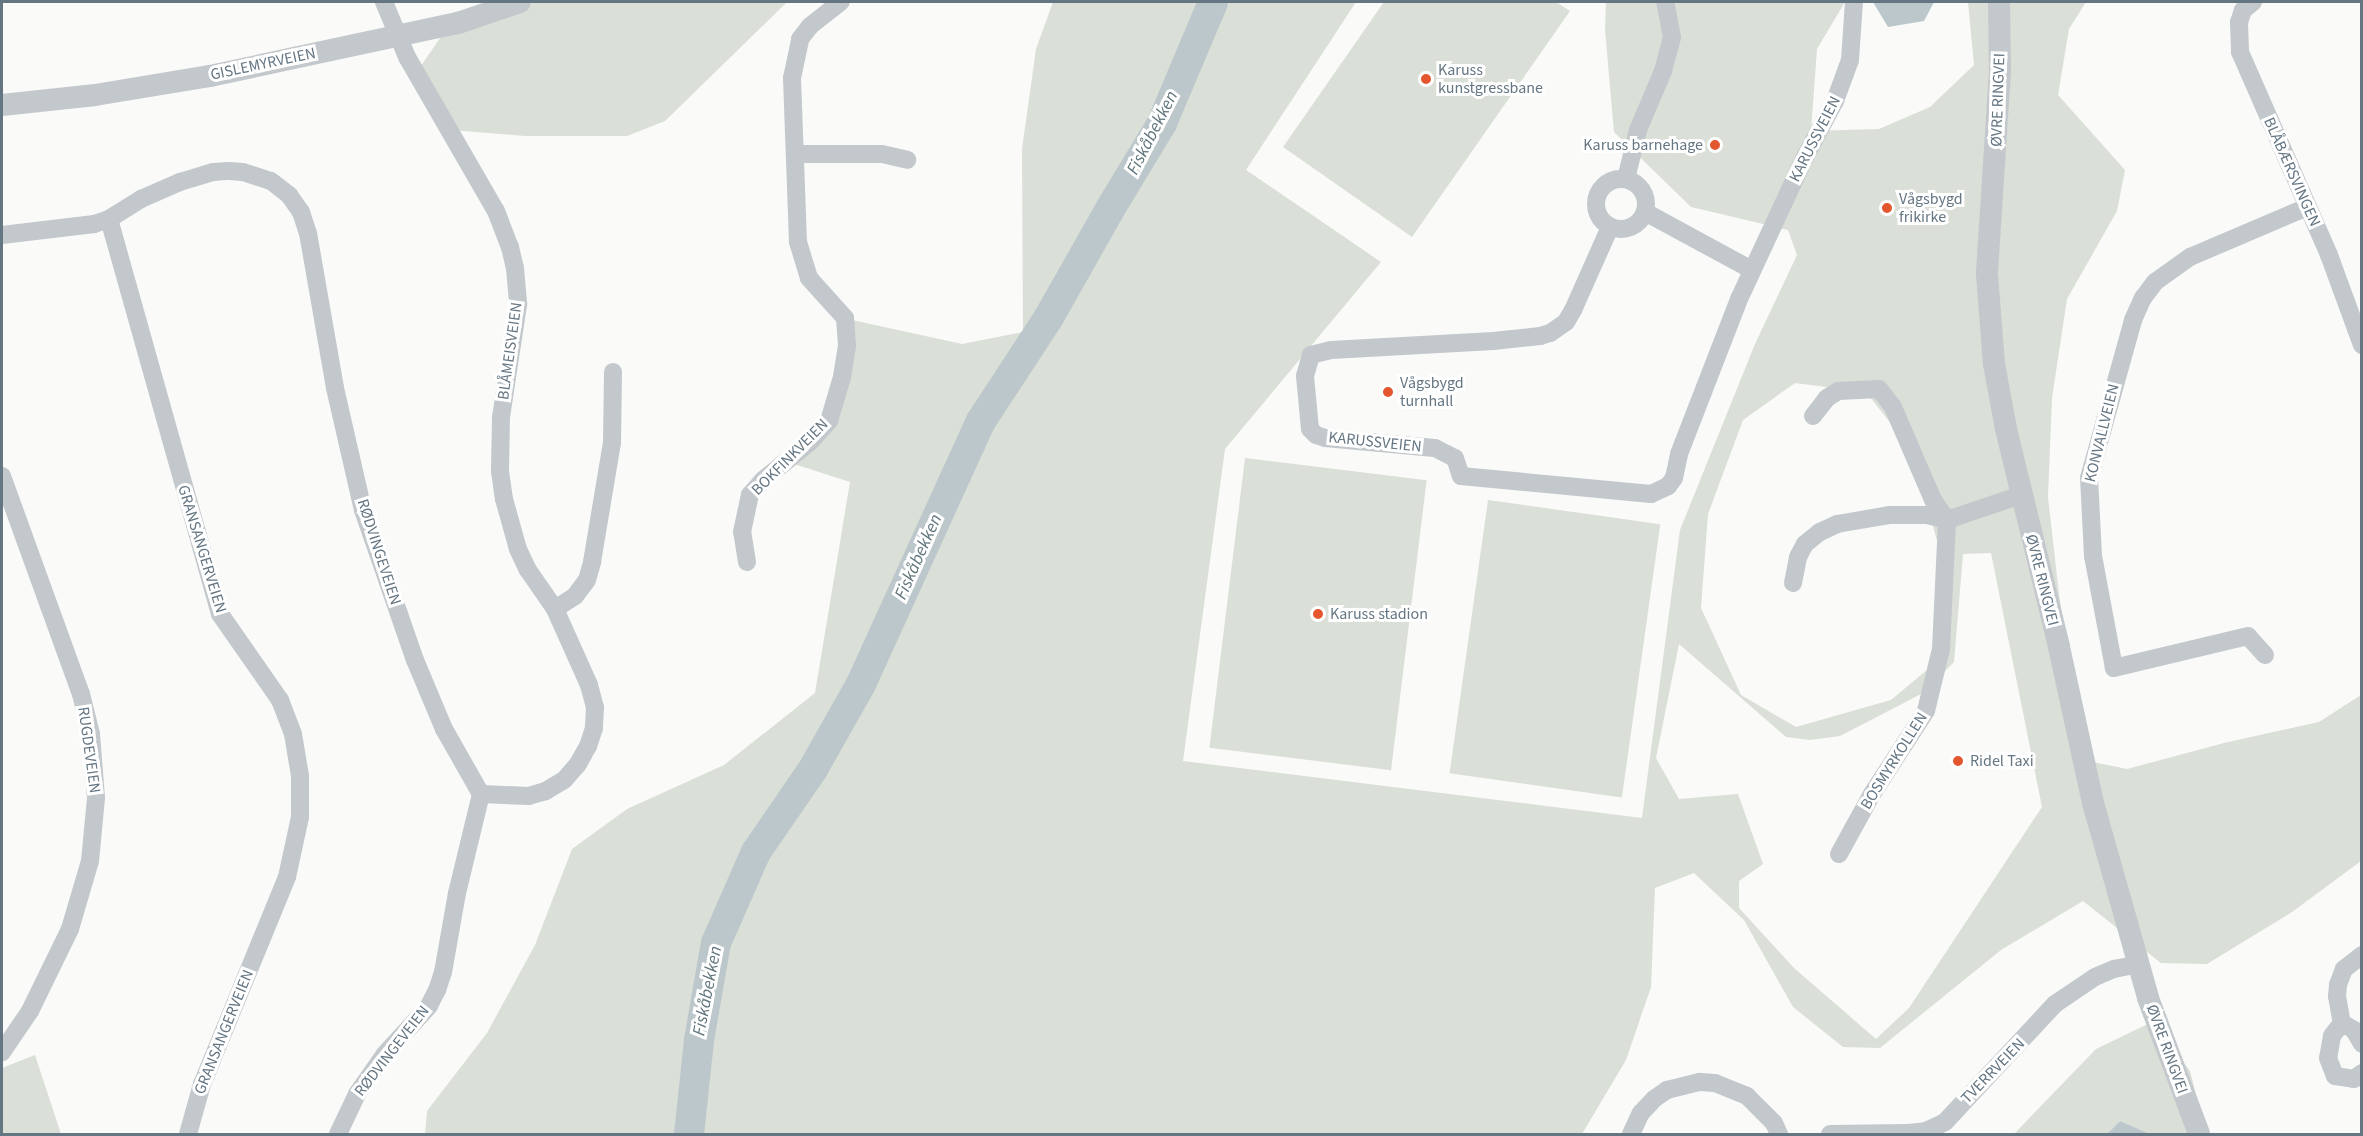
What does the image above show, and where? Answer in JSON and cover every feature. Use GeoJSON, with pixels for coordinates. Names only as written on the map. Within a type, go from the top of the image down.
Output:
{"type":"FeatureCollection","features":[{"type":"Feature","properties":{"kind":"street","name":"BLÅMEISVEIEN"},"geometry":{"type":"LineString","coordinates":[[384,2],[397,37],[496,211],[510,247],[515,268],[518,305],[501,417],[500,471],[504,499],[518,549],[528,570],[555,609],[589,686],[595,707],[594,728],[588,746],[564,780],[546,791],[511,797],[481,794]]}},
{"type":"Feature","properties":{"kind":"street","name":"GISLEMYRVEIEN"},"geometry":{"type":"LineString","coordinates":[[2,105],[95,95],[210,76],[458,23],[520,2]]}},
{"type":"Feature","properties":{"kind":"street","name":"BOKFINKVEIEN"},"geometry":{"type":"LineString","coordinates":[[747,562],[742,532],[750,495],[763,480],[810,442],[829,421],[835,407],[847,346],[844,318],[821,295],[809,278],[801,260],[796,222],[792,78],[794,56],[800,39],[810,26],[841,2]]}},
{"type":"Feature","properties":{"kind":"street"},"geometry":{"type":"LineString","coordinates":[[1626,179],[1638,130],[1663,71],[1672,37],[1665,2]]}},
{"type":"Feature","properties":{"kind":"street","name":"KARUSSVEIEN"},"geometry":{"type":"LineString","coordinates":[[1610,227],[1573,310],[1566,322],[1550,333],[1492,341],[1331,350],[1311,355],[1305,376],[1310,429],[1316,435],[1325,438],[1434,448],[1455,458],[1461,476],[1651,494],[1668,486],[1674,478],[1679,454],[1752,270],[1805,156],[1821,130],[1840,90],[1850,60],[1854,2]]}},
{"type":"Feature","properties":{"kind":"street","name":"BLÅBÆRSVINGEN"},"geometry":{"type":"LineString","coordinates":[[2253,2],[2243,10],[2239,22],[2240,52],[2330,255],[2361,345]]}},
{"type":"Feature","properties":{"kind":"street","name":"ØVRE RINGVEI"},"geometry":{"type":"LineString","coordinates":[[1998,4],[2000,71],[1987,292],[1994,364],[2021,495],[2059,647],[2093,803],[2148,998],[2199,1134]]}},
{"type":"Feature","properties":{"kind":"street"},"geometry":{"type":"LineString","coordinates":[[795,154],[882,154],[907,160]]}},
{"type":"Feature","properties":{"kind":"street","name":"RØDVINGEVEIEN"},"geometry":{"type":"LineString","coordinates":[[2,235],[84,226],[109,219],[141,199],[180,182],[205,174],[229,171],[271,181],[289,195],[301,212],[310,242],[335,388],[363,510],[411,649],[444,729],[481,794],[456,901],[443,972],[437,990],[429,1006],[385,1054],[357,1094],[338,1134]]}},
{"type":"Feature","properties":{"kind":"street"},"geometry":{"type":"LineString","coordinates":[[1626,179],[1640,188],[1645,195],[1645,212],[1635,225],[1627,229],[1610,227],[1598,216],[1596,200],[1598,192],[1610,181],[1626,179]]}},
{"type":"Feature","properties":{"kind":"street","name":"KONVALLVEIEN"},"geometry":{"type":"LineString","coordinates":[[2265,655],[2255,640],[2248,636],[2114,668],[2092,556],[2089,478],[2133,320],[2143,298],[2155,282],[2190,257],[2307,207]]}},
{"type":"Feature","properties":{"kind":"street"},"geometry":{"type":"LineString","coordinates":[[1645,212],[1752,270]]}},
{"type":"Feature","properties":{"kind":"street","name":"GRANSANGERVEIEN"},"geometry":{"type":"LineString","coordinates":[[109,219],[220,614],[280,700],[293,734],[300,776],[300,817],[287,877],[202,1084],[188,1134]]}},
{"type":"Feature","properties":{"kind":"street"},"geometry":{"type":"LineString","coordinates":[[555,609],[575,596],[587,580],[592,562],[612,443],[613,372]]}},
{"type":"Feature","properties":{"kind":"street"},"geometry":{"type":"LineString","coordinates":[[1813,416],[1827,398],[1838,391],[1879,389],[1893,407],[1933,500],[1947,520]]}},
{"type":"Feature","properties":{"kind":"street","name":"RUGDEVEIEN"},"geometry":{"type":"LineString","coordinates":[[2,476],[81,694],[91,734],[96,798],[90,861],[70,929],[30,1011],[2,1052]]}},
{"type":"Feature","properties":{"kind":"street"},"geometry":{"type":"LineString","coordinates":[[1793,583],[1798,557],[1805,544],[1820,532],[1837,524],[1890,515],[1927,515],[1947,520],[2021,495]]}},
{"type":"Feature","properties":{"kind":"street","name":"BOSMYRKOLLEN"},"geometry":{"type":"LineString","coordinates":[[1839,854],[1872,794],[1926,711],[1941,650],[1947,520]]}},
{"type":"Feature","properties":{"kind":"street"},"geometry":{"type":"LineString","coordinates":[[2361,955],[2344,969],[2338,985],[2337,996],[2342,1023],[2332,1036],[2328,1058],[2335,1076],[2344,1079],[2354,1078],[2361,1073]]}},
{"type":"Feature","properties":{"kind":"street","name":"TVERRVEIEN"},"geometry":{"type":"LineString","coordinates":[[1830,1134],[1908,1133],[1926,1131],[1945,1122],[2055,1004],[2095,977],[2114,969],[2140,964]]}},
{"type":"Feature","properties":{"kind":"street"},"geometry":{"type":"LineString","coordinates":[[2342,1023],[2354,1030],[2361,1044]]}},
{"type":"Feature","properties":{"kind":"street"},"geometry":{"type":"LineString","coordinates":[[1631,1134],[1641,1113],[1654,1099],[1667,1090],[1700,1082],[1715,1083],[1747,1096],[1774,1123],[1779,1134]]}},
{"type":"Feature","properties":{"kind":"shaded area"},"geometry":{"type":"Polygon","coordinates":[[[512,2],[787,2],[665,121],[627,136],[525,136],[451,130],[421,66],[440,38],[512,2]]]}},
{"type":"Feature","properties":{"kind":"shaded area"},"geometry":{"type":"Polygon","coordinates":[[[1053,2],[1356,2],[1246,170],[1381,262],[1225,449],[1183,761],[1642,818],[1680,530],[1755,344],[1797,255],[1788,230],[1691,207],[1614,132],[1605,30],[1606,2],[1845,2],[1817,49],[1811,131],[1879,129],[1930,107],[1974,65],[1968,2],[2086,2],[2069,29],[2058,95],[2125,170],[2117,211],[2067,299],[2052,398],[2048,497],[2059,594],[2083,760],[2127,769],[2224,743],[2319,722],[2361,695],[2361,861],[2292,912],[2207,964],[2161,963],[2083,901],[2001,950],[1880,1048],[1843,1047],[1793,1007],[1744,920],[1694,873],[1655,888],[1651,987],[1626,1060],[1582,1134],[425,1134],[427,1111],[487,1033],[535,945],[572,849],[627,809],[724,765],[815,693],[850,482],[791,463],[849,377],[843,318],[962,344],[1023,332],[1022,149],[1036,49],[1053,2]],[[1795,383],[1743,420],[1708,514],[1701,608],[1741,695],[1796,727],[1891,700],[1940,659],[1940,551],[1911,449],[1866,392],[1795,383]],[[1991,553],[1963,554],[1954,662],[1923,693],[1840,736],[1810,740],[1786,737],[1679,644],[1656,758],[1679,799],[1738,794],[1763,864],[1739,881],[1739,908],[1794,968],[1876,1039],[1909,1008],[2042,807],[1991,553]]]}},
{"type":"Feature","properties":{"kind":"shaded area","name":"Karuss kunstgressbane"},"geometry":{"type":"Polygon","coordinates":[[[1384,2],[1556,2],[1570,11],[1412,237],[1283,147],[1384,2]]]}},
{"type":"Feature","properties":{"kind":"shaded area"},"geometry":{"type":"Polygon","coordinates":[[[1873,2],[1934,2],[1924,21],[1888,27],[1873,2]]]}},
{"type":"Feature","properties":{"kind":"shaded area","name":"Karuss stadion"},"geometry":{"type":"Polygon","coordinates":[[[1245,458],[1427,480],[1391,770],[1209,748],[1245,458]]]}},
{"type":"Feature","properties":{"kind":"shaded area"},"geometry":{"type":"Polygon","coordinates":[[[1488,500],[1660,524],[1622,798],[1450,773],[1488,500]]]}},
{"type":"Feature","properties":{"kind":"shaded area"},"geometry":{"type":"Polygon","coordinates":[[[2152,1022],[2190,1071],[2206,1134],[2150,1134],[2120,1121],[2107,1134],[2014,1134],[2096,1049],[2152,1022]]]}},
{"type":"Feature","properties":{"kind":"shaded area"},"geometry":{"type":"Polygon","coordinates":[[[35,1055],[61,1134],[2,1134],[2,1068],[35,1055]]]}},
{"type":"Feature","properties":{"kind":"shaded area"},"geometry":{"type":"Polygon","coordinates":[[[2120,1121],[2150,1134],[2107,1134],[2120,1121]]]}},
{"type":"Feature","properties":{"kind":"waterway","name":"Fiskåbekken"},"geometry":{"type":"LineString","coordinates":[[689,1134],[699,1040],[716,943],[756,852],[813,769],[861,684],[981,421],[1049,317],[1162,123],[1213,2]]}},
{"type":"Feature","properties":{"kind":"place","name":"Karuss kunstgressbane"},"geometry":{"type":"Point","coordinates":[1426,79]}},
{"type":"Feature","properties":{"kind":"place","name":"Karuss barnehage"},"geometry":{"type":"Point","coordinates":[1715,145]}},
{"type":"Feature","properties":{"kind":"place","name":"Vågsbygd frikirke"},"geometry":{"type":"Point","coordinates":[1887,208]}},
{"type":"Feature","properties":{"kind":"place","name":"Vågsbygd turnhall"},"geometry":{"type":"Point","coordinates":[1388,392]}},
{"type":"Feature","properties":{"kind":"place","name":"Karuss stadion"},"geometry":{"type":"Point","coordinates":[1318,614]}},
{"type":"Feature","properties":{"kind":"place","name":"Ridel Taxi"},"geometry":{"type":"Point","coordinates":[1958,761]}}]}
